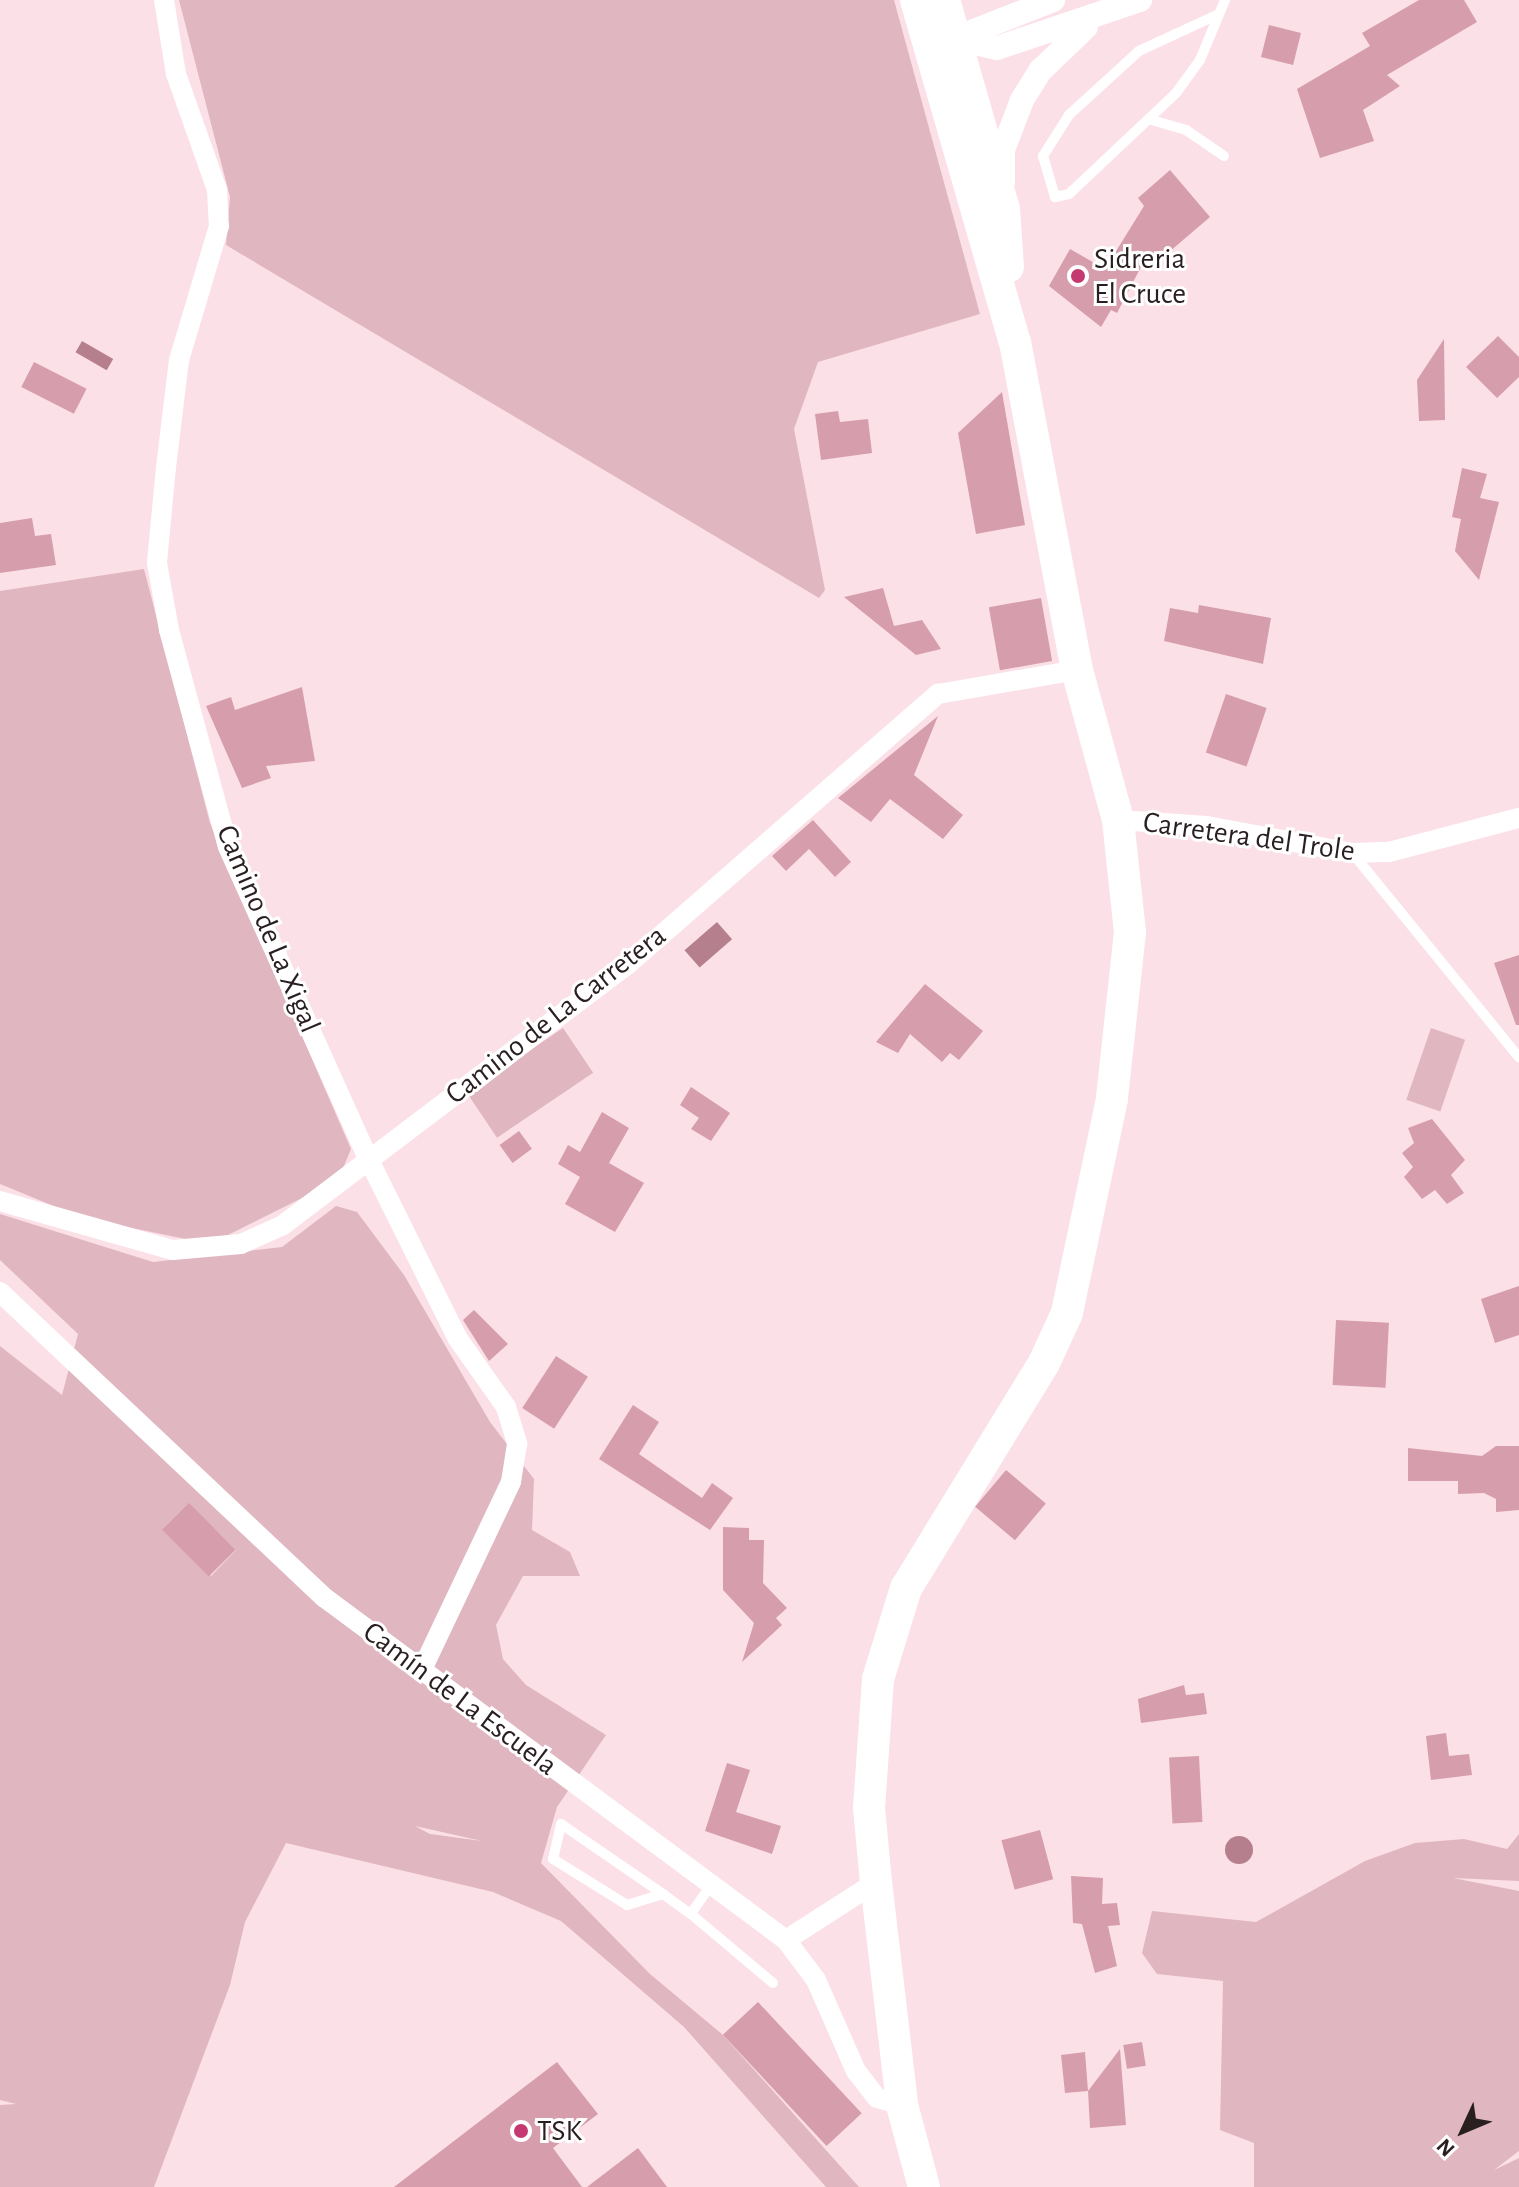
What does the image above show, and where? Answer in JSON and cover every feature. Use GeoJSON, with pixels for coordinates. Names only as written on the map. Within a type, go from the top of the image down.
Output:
{"type":"FeatureCollection","features":[{"type":"Feature","properties":{"kind":"highway"},"geometry":{"type":"LineString","coordinates":[[916,0],[990,210]]}},
{"type":"Feature","properties":{"kind":"highway"},"geometry":{"type":"LineString","coordinates":[[924,2187],[902,2105],[869,1808],[878,1679],[906,1588],[1044,1363],[1083,1261],[1112,1099],[1130,932],[1118,820],[1077,670],[959,43],[944,0]]}},
{"type":"Feature","properties":{"kind":"street","name":"Camino de La Xigal"},"geometry":{"type":"LineString","coordinates":[[164,0],[176,74],[217,190],[219,226],[179,360],[157,563],[228,847],[367,1156],[458,1339],[506,1407],[517,1444],[511,1482],[423,1667]]}},
{"type":"Feature","properties":{"kind":"street"},"geometry":{"type":"LineString","coordinates":[[927,0],[959,43],[997,48],[1035,41],[1140,0]]}},
{"type":"Feature","properties":{"kind":"street"},"geometry":{"type":"LineString","coordinates":[[959,43],[1010,11],[1053,0]]}},
{"type":"Feature","properties":{"kind":"street"},"geometry":{"type":"LineString","coordinates":[[990,210],[1003,150],[1022,100],[1041,70],[1100,14]]}},
{"type":"Feature","properties":{"kind":"street","name":"Camino de La Carretera"},"geometry":{"type":"LineString","coordinates":[[0,1201],[173,1250],[214,1250],[283,1225],[345,1184],[367,1156],[627,965],[938,694],[1077,670]]}},
{"type":"Feature","properties":{"kind":"street","name":"Carretera del Trole"},"geometry":{"type":"LineString","coordinates":[[1118,820],[1207,826],[1353,853],[1389,852],[1519,818]]}},
{"type":"Feature","properties":{"kind":"street","name":"Camín de La Escuela"},"geometry":{"type":"LineString","coordinates":[[0,1292],[325,1598],[423,1667],[786,1940],[816,1980],[856,2071],[877,2098],[902,2105]]}},
{"type":"Feature","properties":{"kind":"street"},"geometry":{"type":"LineString","coordinates":[[786,1940],[876,1882]]}},
{"type":"Feature","properties":{"kind":"lane"},"geometry":{"type":"LineString","coordinates":[[1219,14],[1139,51],[1069,115],[1043,156],[1055,197],[1069,194],[1148,119],[1200,60],[1225,0]]}},
{"type":"Feature","properties":{"kind":"lane"},"geometry":{"type":"LineString","coordinates":[[1148,119],[1186,130],[1224,156]]}},
{"type":"Feature","properties":{"kind":"lane"},"geometry":{"type":"LineString","coordinates":[[1353,853],[1519,1057]]}},
{"type":"Feature","properties":{"kind":"lane"},"geometry":{"type":"LineString","coordinates":[[663,1894],[627,1905],[553,1859],[561,1824],[663,1894],[691,1914],[773,1983]]}},
{"type":"Feature","properties":{"kind":"lane"},"geometry":{"type":"LineString","coordinates":[[691,1914],[711,1885]]}},
{"type":"Feature","properties":{"kind":"shaded area"},"geometry":{"type":"Polygon","coordinates":[[[179,0],[894,0],[980,314],[818,362],[794,429],[825,590],[819,598],[226,245],[230,197],[179,0]]]}},
{"type":"Feature","properties":{"kind":"shaded area"},"geometry":{"type":"Polygon","coordinates":[[[82,341],[113,359],[107,370],[76,352],[82,341]]]}},
{"type":"Feature","properties":{"kind":"shaded area"},"geometry":{"type":"Polygon","coordinates":[[[144,569],[210,823],[351,1149],[338,1180],[210,1244],[83,1218],[0,1184],[0,591],[144,569]]]}},
{"type":"Feature","properties":{"kind":"shaded area"},"geometry":{"type":"Polygon","coordinates":[[[717,922],[732,939],[700,968],[685,950],[717,922]]]}},
{"type":"Feature","properties":{"kind":"shaded area"},"geometry":{"type":"Polygon","coordinates":[[[563,1028],[593,1073],[497,1138],[467,1093],[563,1028]]]}},
{"type":"Feature","properties":{"kind":"shaded area"},"geometry":{"type":"Polygon","coordinates":[[[1431,1028],[1465,1040],[1440,1112],[1406,1100],[1431,1028]]]}},
{"type":"Feature","properties":{"kind":"shaded area"},"geometry":{"type":"Polygon","coordinates":[[[336,1206],[357,1212],[404,1275],[490,1422],[534,1479],[532,1530],[570,1552],[580,1576],[523,1576],[496,1625],[503,1659],[526,1685],[606,1735],[557,1807],[541,1863],[650,1974],[723,2035],[859,2187],[826,2187],[684,2027],[561,1921],[493,1892],[286,1843],[245,1922],[230,1985],[154,2187],[0,2187],[0,2105],[16,2104],[0,2100],[0,1346],[62,1395],[78,1334],[0,1260],[0,1214],[153,1262],[282,1247],[336,1206]],[[189,1504],[166,1533],[211,1576],[236,1550],[189,1504]],[[415,1826],[430,1834],[482,1841],[415,1826]]]}},
{"type":"Feature","properties":{"kind":"shaded area"},"geometry":{"type":"Polygon","coordinates":[[[1519,1834],[1519,1881],[1453,1878],[1519,1891],[1519,2151],[1494,2170],[1519,2158],[1519,2187],[1254,2187],[1254,2143],[1220,2130],[1223,1981],[1157,1974],[1142,1953],[1152,1911],[1256,1922],[1365,1861],[1415,1843],[1464,1839],[1507,1849],[1519,1834]]]}},
{"type":"Feature","properties":{"kind":"shaded area"},"geometry":{"type":"Polygon","coordinates":[[[1239,1836],[1249,1840],[1253,1850],[1249,1860],[1239,1864],[1229,1860],[1225,1850],[1229,1840],[1239,1836]]]}},
{"type":"Feature","properties":{"kind":"building"},"geometry":{"type":"Polygon","coordinates":[[[1419,0],[1464,0],[1477,22],[1387,75],[1400,86],[1363,110],[1374,141],[1320,158],[1297,89],[1370,46],[1362,33],[1419,0]]]}},
{"type":"Feature","properties":{"kind":"building"},"geometry":{"type":"Polygon","coordinates":[[[1269,25],[1301,33],[1293,65],[1261,57],[1269,25]]]}},
{"type":"Feature","properties":{"kind":"building"},"geometry":{"type":"Polygon","coordinates":[[[1170,170],[1210,217],[1148,270],[1143,263],[1117,313],[1111,310],[1101,327],[1049,286],[1070,249],[1105,269],[1144,206],[1138,198],[1170,170]]]}},
{"type":"Feature","properties":{"kind":"building"},"geometry":{"type":"Polygon","coordinates":[[[1498,336],[1519,357],[1519,377],[1497,398],[1466,367],[1498,336]]]}},
{"type":"Feature","properties":{"kind":"building"},"geometry":{"type":"Polygon","coordinates":[[[1444,339],[1445,420],[1419,421],[1417,380],[1444,339]]]}},
{"type":"Feature","properties":{"kind":"building"},"geometry":{"type":"Polygon","coordinates":[[[34,362],[87,389],[74,414],[21,387],[34,362]]]}},
{"type":"Feature","properties":{"kind":"building"},"geometry":{"type":"Polygon","coordinates":[[[1002,392],[1025,525],[976,534],[958,433],[1002,392]]]}},
{"type":"Feature","properties":{"kind":"building"},"geometry":{"type":"Polygon","coordinates":[[[838,411],[840,422],[868,419],[872,453],[821,460],[815,414],[838,411]]]}},
{"type":"Feature","properties":{"kind":"building"},"geometry":{"type":"Polygon","coordinates":[[[1462,468],[1487,474],[1480,498],[1499,502],[1479,580],[1455,551],[1461,519],[1452,517],[1462,468]]]}},
{"type":"Feature","properties":{"kind":"building"},"geometry":{"type":"Polygon","coordinates":[[[32,518],[35,536],[51,534],[56,565],[0,573],[0,523],[32,518]]]}},
{"type":"Feature","properties":{"kind":"building"},"geometry":{"type":"Polygon","coordinates":[[[883,588],[894,626],[922,620],[941,649],[916,655],[844,597],[883,588]]]}},
{"type":"Feature","properties":{"kind":"building"},"geometry":{"type":"Polygon","coordinates":[[[1041,598],[1052,661],[1000,670],[989,607],[1041,598]]]}},
{"type":"Feature","properties":{"kind":"building"},"geometry":{"type":"Polygon","coordinates":[[[1199,605],[1271,618],[1263,664],[1164,641],[1170,608],[1198,613],[1199,605]]]}},
{"type":"Feature","properties":{"kind":"building"},"geometry":{"type":"Polygon","coordinates":[[[302,687],[315,761],[266,766],[271,778],[242,788],[206,706],[231,697],[235,710],[302,687]]]}},
{"type":"Feature","properties":{"kind":"building"},"geometry":{"type":"Polygon","coordinates":[[[1226,694],[1267,708],[1246,767],[1206,753],[1226,694]]]}},
{"type":"Feature","properties":{"kind":"building"},"geometry":{"type":"Polygon","coordinates":[[[938,716],[914,775],[963,815],[943,839],[890,799],[871,822],[838,798],[938,716]]]}},
{"type":"Feature","properties":{"kind":"building"},"geometry":{"type":"Polygon","coordinates":[[[813,820],[851,862],[835,877],[809,849],[786,871],[772,856],[813,820]]]}},
{"type":"Feature","properties":{"kind":"building"},"geometry":{"type":"Polygon","coordinates":[[[1519,955],[1519,1025],[1516,1025],[1494,963],[1519,955]]]}},
{"type":"Feature","properties":{"kind":"building"},"geometry":{"type":"Polygon","coordinates":[[[925,984],[983,1031],[959,1060],[950,1053],[942,1062],[910,1034],[898,1053],[876,1042],[925,984]]]}},
{"type":"Feature","properties":{"kind":"building"},"geometry":{"type":"Polygon","coordinates":[[[691,1087],[730,1113],[711,1141],[691,1129],[699,1118],[680,1105],[691,1087]]]}},
{"type":"Feature","properties":{"kind":"building"},"geometry":{"type":"Polygon","coordinates":[[[602,1112],[629,1128],[609,1163],[644,1183],[615,1232],[565,1204],[580,1177],[558,1164],[568,1145],[580,1152],[602,1112]]]}},
{"type":"Feature","properties":{"kind":"building"},"geometry":{"type":"Polygon","coordinates":[[[1432,1119],[1465,1160],[1451,1175],[1464,1193],[1447,1204],[1435,1190],[1422,1199],[1404,1177],[1413,1167],[1402,1153],[1414,1143],[1408,1128],[1432,1119]]]}},
{"type":"Feature","properties":{"kind":"building"},"geometry":{"type":"Polygon","coordinates":[[[519,1131],[532,1149],[513,1163],[500,1145],[519,1131]]]}},
{"type":"Feature","properties":{"kind":"building"},"geometry":{"type":"Polygon","coordinates":[[[1519,1286],[1519,1335],[1495,1343],[1481,1299],[1519,1286]]]}},
{"type":"Feature","properties":{"kind":"building"},"geometry":{"type":"Polygon","coordinates":[[[474,1310],[508,1344],[489,1361],[463,1320],[474,1310]]]}},
{"type":"Feature","properties":{"kind":"building"},"geometry":{"type":"Polygon","coordinates":[[[1336,1320],[1389,1323],[1386,1388],[1333,1385],[1336,1320]]]}},
{"type":"Feature","properties":{"kind":"building"},"geometry":{"type":"Polygon","coordinates":[[[556,1356],[588,1377],[554,1429],[522,1408],[556,1356]]]}},
{"type":"Feature","properties":{"kind":"building"},"geometry":{"type":"Polygon","coordinates":[[[633,1405],[659,1422],[639,1454],[702,1498],[712,1483],[733,1498],[710,1530],[599,1459],[633,1405]]]}},
{"type":"Feature","properties":{"kind":"building"},"geometry":{"type":"Polygon","coordinates":[[[1496,1446],[1519,1446],[1519,1510],[1496,1512],[1496,1499],[1484,1493],[1458,1494],[1458,1481],[1408,1481],[1408,1448],[1482,1456],[1496,1446]]]}},
{"type":"Feature","properties":{"kind":"building"},"geometry":{"type":"Polygon","coordinates":[[[1006,1470],[1046,1503],[1015,1540],[975,1507],[1006,1470]]]}},
{"type":"Feature","properties":{"kind":"building"},"geometry":{"type":"Polygon","coordinates":[[[189,1503],[236,1550],[209,1577],[162,1530],[189,1503]]]}},
{"type":"Feature","properties":{"kind":"building"},"geometry":{"type":"Polygon","coordinates":[[[723,1527],[749,1528],[749,1540],[764,1540],[763,1583],[787,1608],[776,1618],[782,1625],[742,1662],[754,1623],[723,1590],[723,1527]]]}},
{"type":"Feature","properties":{"kind":"building"},"geometry":{"type":"Polygon","coordinates":[[[1184,1685],[1186,1695],[1204,1693],[1207,1714],[1141,1723],[1138,1699],[1184,1685]]]}},
{"type":"Feature","properties":{"kind":"building"},"geometry":{"type":"Polygon","coordinates":[[[1446,1733],[1449,1756],[1469,1754],[1472,1775],[1431,1780],[1426,1736],[1446,1733]]]}},
{"type":"Feature","properties":{"kind":"building"},"geometry":{"type":"Polygon","coordinates":[[[1199,1756],[1202,1822],[1172,1823],[1169,1758],[1199,1756]]]}},
{"type":"Feature","properties":{"kind":"building"},"geometry":{"type":"Polygon","coordinates":[[[727,1763],[750,1770],[736,1812],[781,1826],[772,1854],[705,1831],[727,1763]]]}},
{"type":"Feature","properties":{"kind":"building"},"geometry":{"type":"Polygon","coordinates":[[[1040,1830],[1053,1879],[1015,1890],[1001,1840],[1040,1830]]]}},
{"type":"Feature","properties":{"kind":"building"},"geometry":{"type":"Polygon","coordinates":[[[1071,1876],[1103,1878],[1102,1904],[1117,1903],[1120,1925],[1108,1926],[1117,1966],[1095,1973],[1082,1924],[1073,1923],[1071,1876]]]}},
{"type":"Feature","properties":{"kind":"building"},"geometry":{"type":"Polygon","coordinates":[[[758,2002],[862,2113],[827,2146],[723,2035],[758,2002]]]}},
{"type":"Feature","properties":{"kind":"building"},"geometry":{"type":"Polygon","coordinates":[[[1142,2042],[1146,2066],[1127,2069],[1123,2045],[1142,2042]]]}},
{"type":"Feature","properties":{"kind":"building"},"geometry":{"type":"Polygon","coordinates":[[[1120,2049],[1126,2125],[1090,2128],[1088,2091],[1120,2049]]]}},
{"type":"Feature","properties":{"kind":"building"},"geometry":{"type":"Polygon","coordinates":[[[1085,2052],[1088,2091],[1065,2093],[1061,2055],[1085,2052]]]}},
{"type":"Feature","properties":{"kind":"building","name":"TSK"},"geometry":{"type":"Polygon","coordinates":[[[557,2062],[598,2114],[553,2148],[582,2187],[394,2187],[557,2062]]]}},
{"type":"Feature","properties":{"kind":"building","name":"TSK"},"geometry":{"type":"Polygon","coordinates":[[[638,2148],[667,2187],[587,2187],[638,2148]]]}},
{"type":"Feature","properties":{"kind":"place","name":"Sidreria El Cruce"},"geometry":{"type":"Point","coordinates":[1078,276]}},
{"type":"Feature","properties":{"kind":"place","name":"TSK"},"geometry":{"type":"Point","coordinates":[521,2131]}}]}
